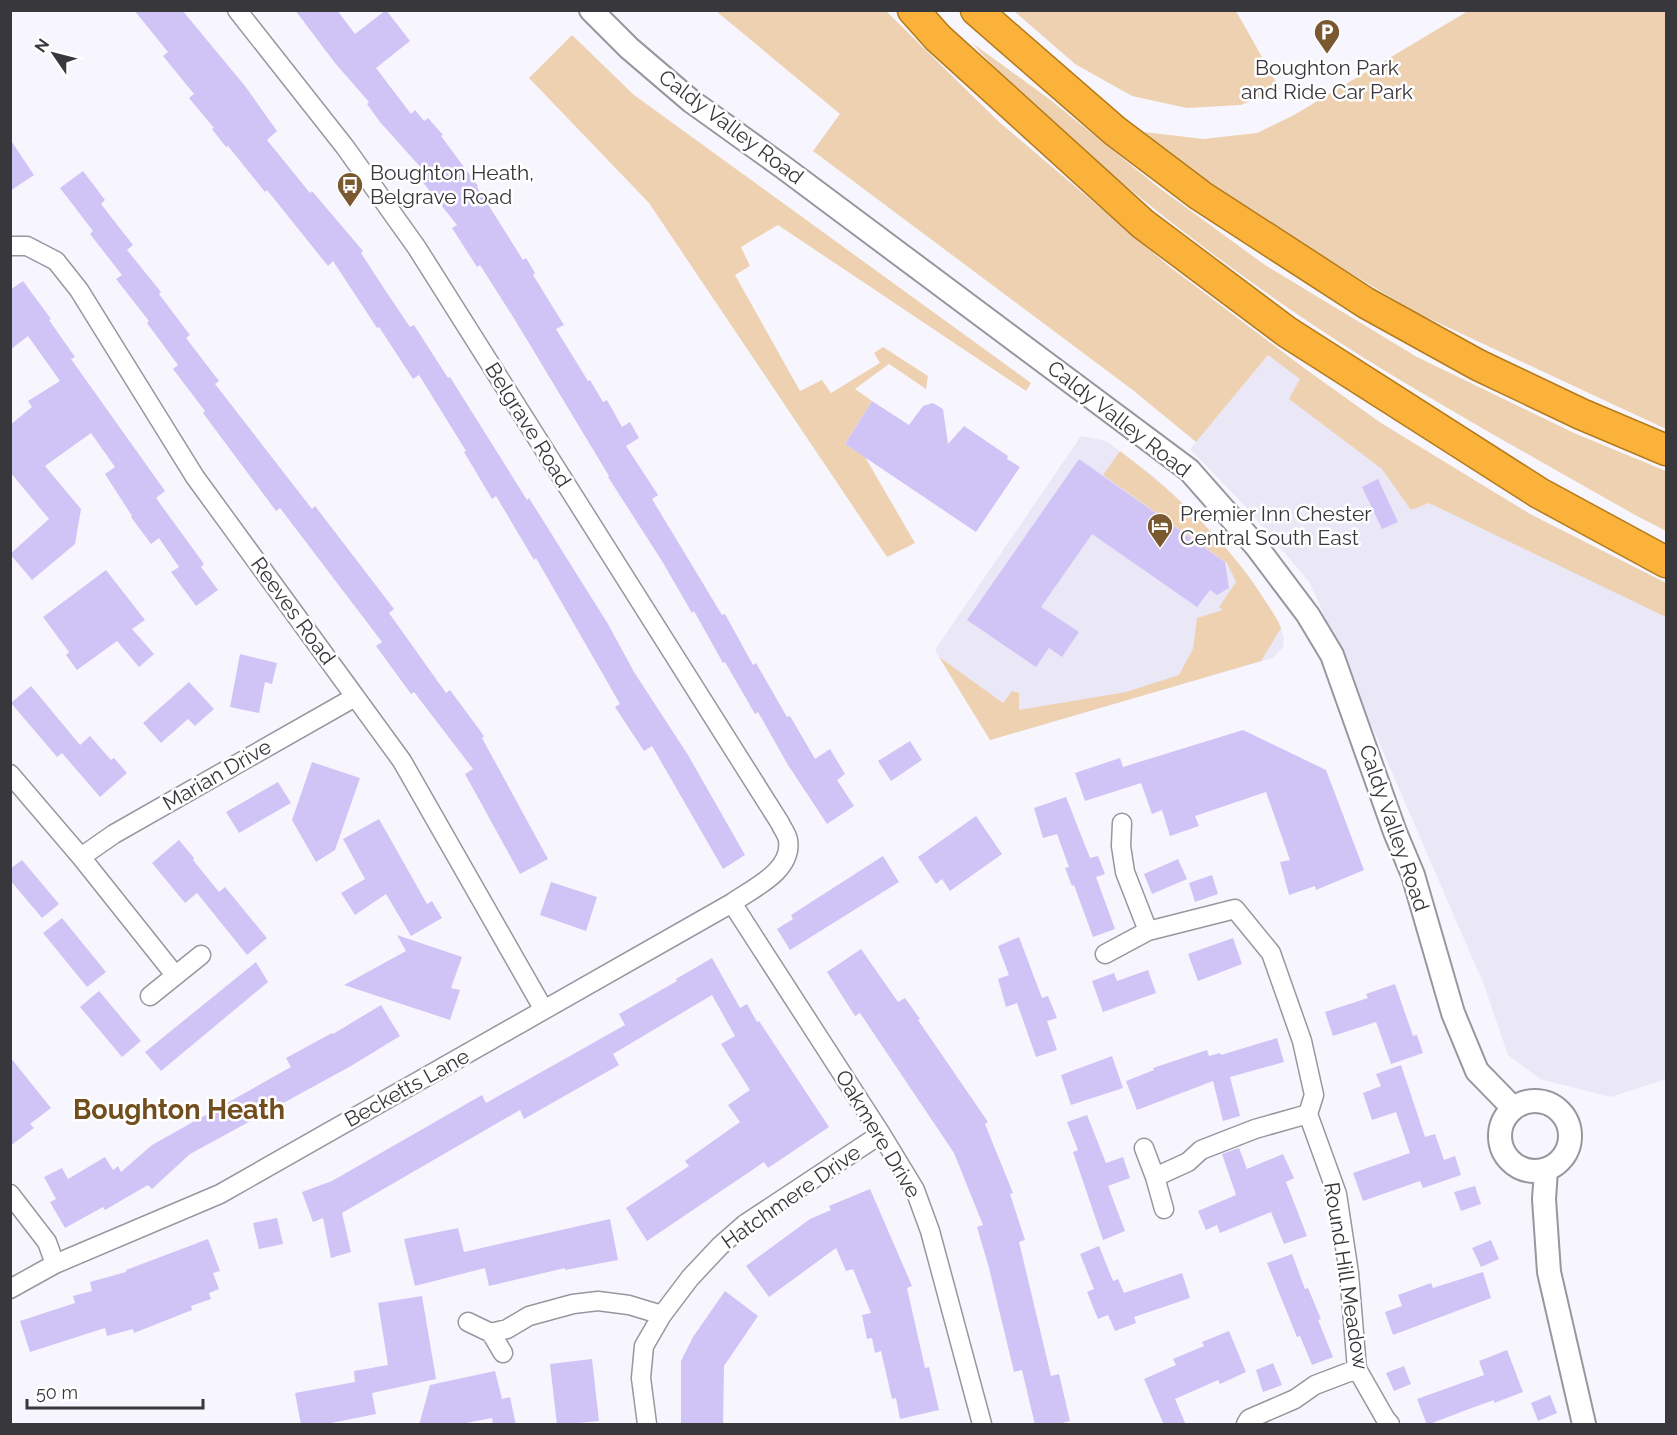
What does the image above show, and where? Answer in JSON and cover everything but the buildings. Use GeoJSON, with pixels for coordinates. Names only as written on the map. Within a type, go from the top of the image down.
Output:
{"type":"FeatureCollection","features":[{"type":"Feature","properties":{"kind":"highway"},"geometry":{"type":"LineString","coordinates":[[913,10],[938,38],[1143,224],[1287,332],[1539,493],[1666,562]]}},
{"type":"Feature","properties":{"kind":"highway"},"geometry":{"type":"LineString","coordinates":[[976,10],[1115,131],[1182,182],[1366,303],[1478,365],[1581,414],[1666,450]]}},
{"type":"Feature","properties":{"kind":"street","name":"Belgrave Road"},"geometry":{"type":"LineString","coordinates":[[237,10],[345,147],[417,248],[780,823],[788,840],[786,857]]}},
{"type":"Feature","properties":{"kind":"street","name":"Caldy Valley Road"},"geometry":{"type":"LineString","coordinates":[[591,10],[629,48],[691,101],[1189,470],[1256,546],[1308,615],[1332,655],[1395,832],[1413,875],[1453,1013],[1477,1071],[1513,1108]]}},
{"type":"Feature","properties":{"kind":"street","name":"Reeves Road"},"geometry":{"type":"LineString","coordinates":[[10,246],[27,246],[56,261],[79,290],[195,477],[402,761],[544,1010]]}},
{"type":"Feature","properties":{"kind":"street","name":"Marian Drive"},"geometry":{"type":"LineString","coordinates":[[81,857],[114,834],[355,697]]}},
{"type":"Feature","properties":{"kind":"street"},"geometry":{"type":"LineString","coordinates":[[10,774],[81,857],[176,975]]}},
{"type":"Feature","properties":{"kind":"street"},"geometry":{"type":"LineString","coordinates":[[1122,823],[1121,846],[1125,872],[1148,931]]}},
{"type":"Feature","properties":{"kind":"street","name":"Becketts Lane"},"geometry":{"type":"LineString","coordinates":[[10,1289],[55,1264],[220,1194],[732,903],[777,872],[786,857]]}},
{"type":"Feature","properties":{"kind":"street","name":"Oakmere Drive"},"geometry":{"type":"LineString","coordinates":[[732,903],[915,1190],[930,1231],[982,1425]]}},
{"type":"Feature","properties":{"kind":"street","name":"Round Hill Meadow"},"geometry":{"type":"LineString","coordinates":[[1105,954],[1148,931],[1235,909],[1271,953],[1302,1041],[1314,1095],[1308,1114],[1337,1194],[1349,1273],[1357,1369],[1390,1425]]}},
{"type":"Feature","properties":{"kind":"street"},"geometry":{"type":"LineString","coordinates":[[150,996],[201,954]]}},
{"type":"Feature","properties":{"kind":"street"},"geometry":{"type":"LineString","coordinates":[[1532,1100],[1552,1104],[1567,1118],[1571,1133],[1569,1149],[1560,1162],[1546,1170],[1530,1171],[1514,1165],[1504,1152],[1499,1137],[1503,1121],[1513,1108],[1532,1100]]}},
{"type":"Feature","properties":{"kind":"street"},"geometry":{"type":"LineString","coordinates":[[1155,1177],[1188,1162],[1201,1150],[1255,1129],[1308,1114]]}},
{"type":"Feature","properties":{"kind":"street","name":"Hatchmere Drive"},"geometry":{"type":"LineString","coordinates":[[647,1425],[641,1378],[644,1346],[662,1315],[690,1278],[745,1224],[881,1134]]}},
{"type":"Feature","properties":{"kind":"street"},"geometry":{"type":"LineString","coordinates":[[1144,1148],[1164,1209]]}},
{"type":"Feature","properties":{"kind":"street"},"geometry":{"type":"LineString","coordinates":[[1546,1170],[1544,1199],[1549,1272],[1584,1425]]}},
{"type":"Feature","properties":{"kind":"street"},"geometry":{"type":"LineString","coordinates":[[10,1194],[47,1242],[55,1264]]}},
{"type":"Feature","properties":{"kind":"street"},"geometry":{"type":"LineString","coordinates":[[491,1333],[507,1329],[529,1316],[573,1304],[598,1301],[629,1305],[662,1315]]}},
{"type":"Feature","properties":{"kind":"street"},"geometry":{"type":"LineString","coordinates":[[468,1322],[491,1333],[503,1353]]}},
{"type":"Feature","properties":{"kind":"street"},"geometry":{"type":"LineString","coordinates":[[1246,1425],[1249,1419],[1295,1399],[1315,1385],[1357,1369]]}},
{"type":"Feature","properties":{"kind":"shaded area"},"geometry":{"type":"Polygon","coordinates":[[[716,11],[886,11],[998,121],[1170,267],[1381,423],[1530,514],[1666,583],[1666,617],[1429,503],[1411,510],[1382,469],[1289,399],[1300,379],[1268,355],[1196,442],[1134,391],[813,151],[840,114],[716,11]]]}},
{"type":"Feature","properties":{"kind":"shaded area"},"geometry":{"type":"Polygon","coordinates":[[[1014,11],[1236,11],[1280,89],[1241,105],[1187,108],[1132,96],[1075,64],[1014,11]]]}},
{"type":"Feature","properties":{"kind":"shaded area"},"geometry":{"type":"Polygon","coordinates":[[[1468,11],[1666,11],[1666,429],[1417,313],[1196,176],[1144,132],[1203,139],[1257,133],[1294,115],[1468,11]]]}},
{"type":"Feature","properties":{"kind":"shaded area"},"geometry":{"type":"Polygon","coordinates":[[[572,35],[634,95],[1031,383],[1026,391],[778,225],[741,247],[750,266],[735,275],[800,391],[822,380],[831,393],[880,363],[874,353],[883,347],[928,376],[926,389],[889,364],[855,389],[872,401],[845,444],[865,457],[915,543],[887,557],[649,203],[529,78],[572,35]]]}},
{"type":"Feature","properties":{"kind":"shaded area"},"geometry":{"type":"Polygon","coordinates":[[[972,43],[1048,98],[1158,187],[1265,265],[1417,357],[1574,433],[1666,471],[1666,531],[1499,438],[1364,358],[1245,278],[1090,156],[1029,101],[972,43]]]}},
{"type":"Feature","properties":{"kind":"shaded area"},"geometry":{"type":"Polygon","coordinates":[[[1268,355],[1530,514],[1666,583],[1666,1079],[1611,1097],[1540,1079],[1508,1055],[1484,985],[1310,583],[1245,506],[1190,449],[1268,355]]]}},
{"type":"Feature","properties":{"kind":"shaded area"},"geometry":{"type":"Polygon","coordinates":[[[1081,436],[1106,441],[1156,478],[1202,522],[1249,576],[1279,623],[1284,638],[1283,647],[1273,658],[990,740],[935,650],[1081,436]]]}},
{"type":"Feature","properties":{"kind":"shaded area"},"geometry":{"type":"Polygon","coordinates":[[[1120,451],[1179,500],[1215,536],[1247,575],[1281,628],[1261,661],[990,740],[939,657],[1003,703],[1012,691],[1019,693],[1019,710],[1126,692],[1179,675],[1193,649],[1197,618],[1223,610],[1219,607],[1236,582],[1227,563],[1103,475],[1120,451]]]}},
{"type":"Feature","properties":{"kind":"place","name":"Boughton Park and Ride Car Park"},"geometry":{"type":"Point","coordinates":[1327,55]}},
{"type":"Feature","properties":{"kind":"place","name":"Boughton Heath, Belgrave Road"},"geometry":{"type":"Point","coordinates":[350,208]}},
{"type":"Feature","properties":{"kind":"place","name":"Premier Inn Chester Central South East"},"geometry":{"type":"Point","coordinates":[1160,549]}},
{"type":"Feature","properties":{"kind":"district","name":"Boughton Heath"},"geometry":{"type":"Point","coordinates":[179,1110]}}]}
